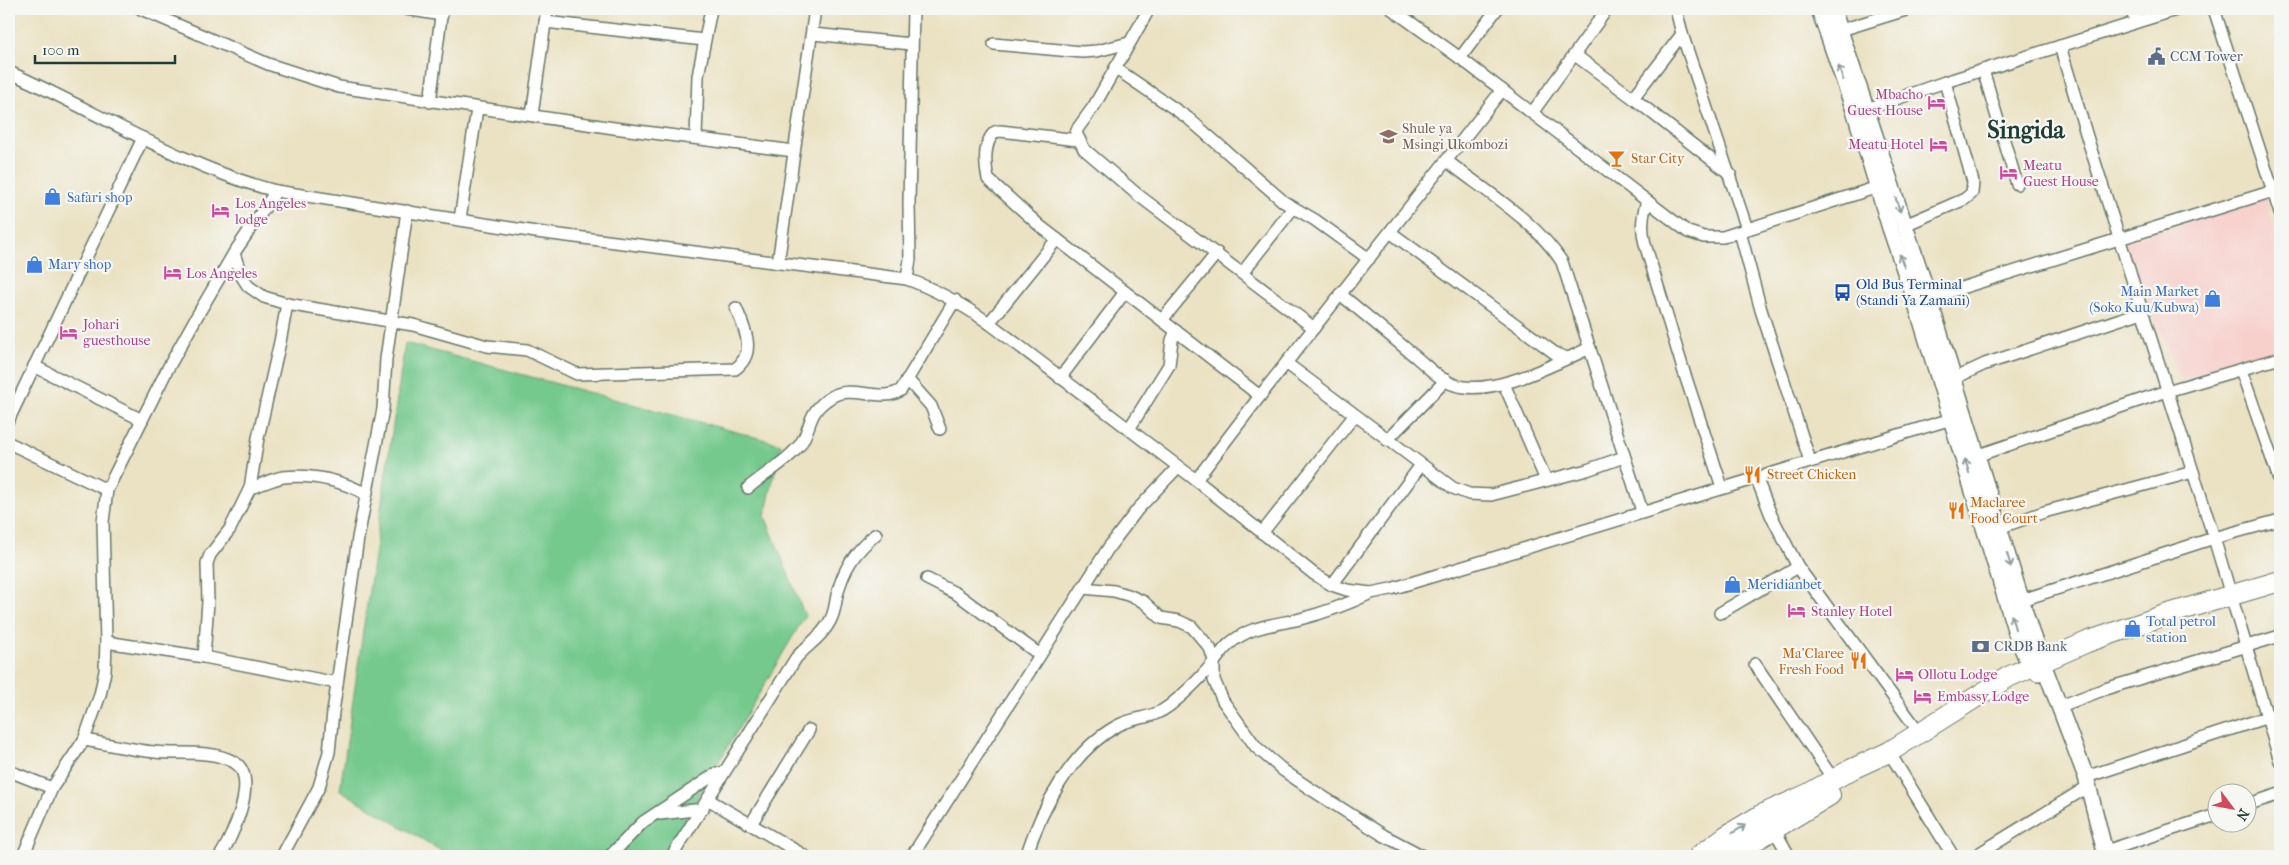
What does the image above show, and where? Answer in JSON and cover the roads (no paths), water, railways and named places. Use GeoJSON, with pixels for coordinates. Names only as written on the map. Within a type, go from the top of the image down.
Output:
{"type":"FeatureCollection","features":[{"type":"Feature","properties":{"kind":"highway"},"geometry":{"type":"LineString","coordinates":[[1730,856],[1774,828],[1809,809],[1836,784],[2008,678],[2036,664],[2087,642],[2280,581]]}},
{"type":"Feature","properties":{"kind":"highway"},"geometry":{"type":"LineString","coordinates":[[1699,856],[1726,836],[1762,815],[1808,794],[1836,784]]}},
{"type":"Feature","properties":{"kind":"main road"},"geometry":{"type":"LineString","coordinates":[[1819,9],[1885,185],[1957,417],[1976,456],[2022,600],[2036,664]]}},
{"type":"Feature","properties":{"kind":"main road"},"geometry":{"type":"LineString","coordinates":[[1833,9],[1867,109],[1885,185],[1905,224],[1953,379],[1957,417],[1965,460],[2017,636],[2049,682],[2087,781],[2106,854]]}},
{"type":"Feature","properties":{"kind":"street"},"geometry":{"type":"LineString","coordinates":[[141,9],[268,64],[339,87],[477,109],[794,151]]}},
{"type":"Feature","properties":{"kind":"street"},"geometry":{"type":"LineString","coordinates":[[406,9],[442,12],[430,102]]}},
{"type":"Feature","properties":{"kind":"street"},"geometry":{"type":"LineString","coordinates":[[532,115],[547,9]]}},
{"type":"Feature","properties":{"kind":"street"},"geometry":{"type":"LineString","coordinates":[[696,138],[698,76],[711,9]]}},
{"type":"Feature","properties":{"kind":"street"},"geometry":{"type":"LineString","coordinates":[[778,263],[813,34],[815,9]]}},
{"type":"Feature","properties":{"kind":"street"},"geometry":{"type":"LineString","coordinates":[[907,280],[910,259],[911,44],[913,9]]}},
{"type":"Feature","properties":{"kind":"street"},"geometry":{"type":"LineString","coordinates":[[1149,9],[1094,106],[1078,128],[1076,133],[1078,140],[1084,149],[1118,178],[1314,328]]}},
{"type":"Feature","properties":{"kind":"street"},"geometry":{"type":"LineString","coordinates":[[1392,9],[1460,58],[1688,232],[1704,237],[1723,237],[1885,185]]}},
{"type":"Feature","properties":{"kind":"street"},"geometry":{"type":"LineString","coordinates":[[1460,58],[1497,9]]}},
{"type":"Feature","properties":{"kind":"street"},"geometry":{"type":"LineString","coordinates":[[1532,113],[1608,9]]}},
{"type":"Feature","properties":{"kind":"street"},"geometry":{"type":"LineString","coordinates":[[1676,9],[1682,34],[1730,174],[1761,310],[1810,461]]}},
{"type":"Feature","properties":{"kind":"street"},"geometry":{"type":"LineString","coordinates":[[1840,30],[1909,9]]}},
{"type":"Feature","properties":{"kind":"street"},"geometry":{"type":"LineString","coordinates":[[2131,9],[2136,22]]}},
{"type":"Feature","properties":{"kind":"street"},"geometry":{"type":"LineString","coordinates":[[1867,109],[1945,82],[2179,9]]}},
{"type":"Feature","properties":{"kind":"street"},"geometry":{"type":"LineString","coordinates":[[2214,9],[2277,190],[2280,213]]}},
{"type":"Feature","properties":{"kind":"street"},"geometry":{"type":"LineString","coordinates":[[545,22],[704,40]]}},
{"type":"Feature","properties":{"kind":"street"},"geometry":{"type":"LineString","coordinates":[[813,34],[911,44]]}},
{"type":"Feature","properties":{"kind":"street"},"geometry":{"type":"LineString","coordinates":[[1633,98],[1682,34]]}},
{"type":"Feature","properties":{"kind":"street"},"geometry":{"type":"LineString","coordinates":[[994,44],[1082,52],[1097,51],[1130,43]]}},
{"type":"Feature","properties":{"kind":"street"},"geometry":{"type":"LineString","coordinates":[[2060,46],[2119,240],[2214,538],[2244,645],[2280,761]]}},
{"type":"Feature","properties":{"kind":"street"},"geometry":{"type":"LineString","coordinates":[[1575,55],[1730,174]]}},
{"type":"Feature","properties":{"kind":"street"},"geometry":{"type":"LineString","coordinates":[[1115,68],[1188,118],[1266,187],[1293,208],[1315,220],[1369,259]]}},
{"type":"Feature","properties":{"kind":"street"},"geometry":{"type":"LineString","coordinates":[[1983,70],[2017,184]]}},
{"type":"Feature","properties":{"kind":"street"},"geometry":{"type":"LineString","coordinates":[[9,72],[143,138],[207,166],[276,191],[546,233],[907,280],[925,286],[955,300],[989,323],[1177,468],[1196,480],[1314,574],[1332,585],[1347,590],[1371,593]]}},
{"type":"Feature","properties":{"kind":"street"},"geometry":{"type":"LineString","coordinates":[[1905,224],[1966,200],[1973,188],[1973,182],[1945,82]]}},
{"type":"Feature","properties":{"kind":"street"},"geometry":{"type":"LineString","coordinates":[[1196,480],[1340,294],[1502,90]]}},
{"type":"Feature","properties":{"kind":"street"},"geometry":{"type":"LineString","coordinates":[[460,219],[477,109]]}},
{"type":"Feature","properties":{"kind":"street"},"geometry":{"type":"LineString","coordinates":[[1078,140],[1000,131],[992,135],[988,143],[986,158],[988,179],[1057,239],[1260,396]]}},
{"type":"Feature","properties":{"kind":"street"},"geometry":{"type":"LineString","coordinates":[[9,419],[143,138]]}},
{"type":"Feature","properties":{"kind":"street"},"geometry":{"type":"LineString","coordinates":[[1447,161],[1536,230],[1553,247],[1562,262],[1642,511]]}},
{"type":"Feature","properties":{"kind":"street"},"geometry":{"type":"LineString","coordinates":[[1929,298],[2277,190]]}},
{"type":"Feature","properties":{"kind":"street"},"geometry":{"type":"LineString","coordinates":[[23,856],[52,788],[84,740],[100,695],[105,671],[106,642],[103,522],[107,490],[171,362],[234,253],[276,191]]}},
{"type":"Feature","properties":{"kind":"street"},"geometry":{"type":"LineString","coordinates":[[1647,202],[1642,216],[1645,244],[1683,369],[1722,487]]}},
{"type":"Feature","properties":{"kind":"street"},"geometry":{"type":"LineString","coordinates":[[1243,272],[1293,208]]}},
{"type":"Feature","properties":{"kind":"street"},"geometry":{"type":"LineString","coordinates":[[282,856],[309,808],[324,772],[329,752],[337,683],[366,494],[384,409],[386,359],[407,211]]}},
{"type":"Feature","properties":{"kind":"street"},"geometry":{"type":"LineString","coordinates":[[1390,232],[1548,348],[1567,358]]}},
{"type":"Feature","properties":{"kind":"street"},"geometry":{"type":"LineString","coordinates":[[989,323],[1057,239]]}},
{"type":"Feature","properties":{"kind":"street"},"geometry":{"type":"LineString","coordinates":[[234,253],[241,275],[248,286],[264,297],[287,304],[440,331],[486,346],[527,350],[577,374],[632,373],[707,368],[735,369],[741,364],[747,354],[748,342],[736,308]]}},
{"type":"Feature","properties":{"kind":"street"},"geometry":{"type":"LineString","coordinates":[[1162,320],[1217,253]]}},
{"type":"Feature","properties":{"kind":"street"},"geometry":{"type":"LineString","coordinates":[[1060,378],[1126,292]]}},
{"type":"Feature","properties":{"kind":"street"},"geometry":{"type":"LineString","coordinates":[[1340,294],[1454,385],[1472,387],[1504,384],[1590,348]]}},
{"type":"Feature","properties":{"kind":"street"},"geometry":{"type":"LineString","coordinates":[[748,488],[800,445],[815,410],[834,395],[841,393],[898,392],[904,386],[906,379],[930,344],[955,300]]}},
{"type":"Feature","properties":{"kind":"street"},"geometry":{"type":"LineString","coordinates":[[204,657],[208,602],[207,563],[210,555],[230,529],[250,488],[259,429],[287,304]]}},
{"type":"Feature","properties":{"kind":"street"},"geometry":{"type":"LineString","coordinates":[[1953,379],[1985,364],[2142,312]]}},
{"type":"Feature","properties":{"kind":"street"},"geometry":{"type":"LineString","coordinates":[[1128,429],[1169,365],[1176,331]]}},
{"type":"Feature","properties":{"kind":"street"},"geometry":{"type":"LineString","coordinates":[[1976,456],[2167,391],[2280,358]]}},
{"type":"Feature","properties":{"kind":"street"},"geometry":{"type":"LineString","coordinates":[[1286,363],[1421,465],[1453,488],[1468,494],[1491,495],[1587,470],[1624,457]]}},
{"type":"Feature","properties":{"kind":"street"},"geometry":{"type":"LineString","coordinates":[[34,366],[142,420]]}},
{"type":"Feature","properties":{"kind":"street"},"geometry":{"type":"LineString","coordinates":[[2241,370],[2280,482]]}},
{"type":"Feature","properties":{"kind":"street"},"geometry":{"type":"LineString","coordinates":[[906,379],[930,406],[940,429]]}},
{"type":"Feature","properties":{"kind":"street"},"geometry":{"type":"LineString","coordinates":[[1387,440],[1446,380]]}},
{"type":"Feature","properties":{"kind":"street"},"geometry":{"type":"LineString","coordinates":[[1504,384],[1546,480]]}},
{"type":"Feature","properties":{"kind":"street"},"geometry":{"type":"LineString","coordinates":[[1262,533],[1354,416]]}},
{"type":"Feature","properties":{"kind":"street"},"geometry":{"type":"LineString","coordinates":[[1026,856],[1036,829],[1061,781],[1082,752],[1093,741],[1124,722],[1150,717],[1159,713],[1194,683],[1228,644],[1250,631],[1334,609],[1371,593],[1462,568],[1642,511],[1957,417]]}},
{"type":"Feature","properties":{"kind":"street"},"geometry":{"type":"LineString","coordinates":[[9,443],[107,490]]}},
{"type":"Feature","properties":{"kind":"street"},"geometry":{"type":"LineString","coordinates":[[1332,585],[1421,465]]}},
{"type":"Feature","properties":{"kind":"street"},"geometry":{"type":"LineString","coordinates":[[912,856],[1109,547],[1138,509],[1177,468]]}},
{"type":"Feature","properties":{"kind":"street"},"geometry":{"type":"LineString","coordinates":[[1999,528],[2044,512],[2193,472]]}},
{"type":"Feature","properties":{"kind":"street"},"geometry":{"type":"LineString","coordinates":[[250,488],[283,478],[318,477],[338,481],[366,494]]}},
{"type":"Feature","properties":{"kind":"street"},"geometry":{"type":"LineString","coordinates":[[1756,477],[1771,515],[1798,567],[1919,732]]}},
{"type":"Feature","properties":{"kind":"street"},"geometry":{"type":"LineString","coordinates":[[2022,600],[2214,538],[2280,520]]}},
{"type":"Feature","properties":{"kind":"street"},"geometry":{"type":"LineString","coordinates":[[672,856],[706,805],[796,658],[822,634],[829,623],[834,614],[846,569],[854,554],[876,534]]}},
{"type":"Feature","properties":{"kind":"street"},"geometry":{"type":"LineString","coordinates":[[1720,613],[1798,567]]}},
{"type":"Feature","properties":{"kind":"street"},"geometry":{"type":"LineString","coordinates":[[927,578],[957,594],[1040,655]]}},
{"type":"Feature","properties":{"kind":"street"},"geometry":{"type":"LineString","coordinates":[[1083,588],[1114,591],[1128,595],[1144,602],[1161,618],[1184,623],[1203,638],[1210,648],[1214,660],[1214,680],[1223,701],[1256,747],[1284,771],[1308,788],[1383,835],[1423,856]]}},
{"type":"Feature","properties":{"kind":"street"},"geometry":{"type":"LineString","coordinates":[[2058,707],[2105,689],[2244,645],[2280,636]]}},
{"type":"Feature","properties":{"kind":"street"},"geometry":{"type":"LineString","coordinates":[[106,642],[204,657],[337,683]]}},
{"type":"Feature","properties":{"kind":"street"},"geometry":{"type":"LineString","coordinates":[[1755,664],[1836,784]]}},
{"type":"Feature","properties":{"kind":"street"},"geometry":{"type":"LineString","coordinates":[[1976,856],[2087,781],[2280,713]]}},
{"type":"Feature","properties":{"kind":"street"},"geometry":{"type":"LineString","coordinates":[[751,824],[809,730]]}},
{"type":"Feature","properties":{"kind":"street"},"geometry":{"type":"LineString","coordinates":[[84,740],[158,753],[193,753],[236,763],[242,770],[245,788],[234,829],[220,856]]}},
{"type":"Feature","properties":{"kind":"street"},"geometry":{"type":"LineString","coordinates":[[1882,756],[1954,856]]}},
{"type":"Feature","properties":{"kind":"street"},"geometry":{"type":"LineString","coordinates":[[9,771],[52,788]]}},
{"type":"Feature","properties":{"kind":"street"},"geometry":{"type":"LineString","coordinates":[[615,855],[631,832],[717,773]]}},
{"type":"Feature","properties":{"kind":"street"},"geometry":{"type":"LineString","coordinates":[[2256,802],[2280,794]]}},
{"type":"Feature","properties":{"kind":"street"},"geometry":{"type":"LineString","coordinates":[[654,816],[706,805],[751,824],[806,856]]}},
{"type":"Feature","properties":{"kind":"street"},"geometry":{"type":"LineString","coordinates":[[2106,854],[2206,819]]}},
{"type":"Feature","properties":{"kind":"street"},"geometry":{"type":"LineString","coordinates":[[1774,828],[1789,856]]}},
{"type":"Feature","properties":{"kind":"place","name":"CCM Tower"},"geometry":{"type":"Point","coordinates":[2156,56]}},
{"type":"Feature","properties":{"kind":"place","name":"Mbacho Guest House"},"geometry":{"type":"Point","coordinates":[1937,102]}},
{"type":"Feature","properties":{"kind":"place","name":"Shule ya Msingi Ukombozi"},"geometry":{"type":"Point","coordinates":[1388,136]}},
{"type":"Feature","properties":{"kind":"place","name":"Meatu Hotel"},"geometry":{"type":"Point","coordinates":[1938,144]}},
{"type":"Feature","properties":{"kind":"place","name":"Star City"},"geometry":{"type":"Point","coordinates":[1617,158]}},
{"type":"Feature","properties":{"kind":"place","name":"Meatu Guest House"},"geometry":{"type":"Point","coordinates":[2009,173]}},
{"type":"Feature","properties":{"kind":"place","name":"Safari shop"},"geometry":{"type":"Point","coordinates":[53,197]}},
{"type":"Feature","properties":{"kind":"place","name":"Los Angeles lodge"},"geometry":{"type":"Point","coordinates":[221,211]}},
{"type":"Feature","properties":{"kind":"place","name":"Mary shop"},"geometry":{"type":"Point","coordinates":[34,264]}},
{"type":"Feature","properties":{"kind":"place","name":"Los Angeles"},"geometry":{"type":"Point","coordinates":[172,273]}},
{"type":"Feature","properties":{"kind":"place","name":"Old Bus Terminal (Standi Ya Zamani)"},"geometry":{"type":"Point","coordinates":[1842,292]}},
{"type":"Feature","properties":{"kind":"place","name":"Main Market (Soko Kuu/Kubwa)"},"geometry":{"type":"Point","coordinates":[2213,299]}},
{"type":"Feature","properties":{"kind":"place","name":"Johari guesthouse"},"geometry":{"type":"Point","coordinates":[69,332]}},
{"type":"Feature","properties":{"kind":"place","name":"Street Chicken"},"geometry":{"type":"Point","coordinates":[1753,474]}},
{"type":"Feature","properties":{"kind":"place","name":"Maclaree Food Court"},"geometry":{"type":"Point","coordinates":[1956,510]}},
{"type":"Feature","properties":{"kind":"place","name":"Meridianbet"},"geometry":{"type":"Point","coordinates":[1733,584]}},
{"type":"Feature","properties":{"kind":"place","name":"Stanley Hotel"},"geometry":{"type":"Point","coordinates":[1797,611]}},
{"type":"Feature","properties":{"kind":"place","name":"Total petrol station"},"geometry":{"type":"Point","coordinates":[2132,629]}},
{"type":"Feature","properties":{"kind":"place","name":"CRDB Bank"},"geometry":{"type":"Point","coordinates":[1980,646]}},
{"type":"Feature","properties":{"kind":"place","name":"Ma'Claree Fresh Food"},"geometry":{"type":"Point","coordinates":[1858,661]}},
{"type":"Feature","properties":{"kind":"place","name":"Ollotu Lodge"},"geometry":{"type":"Point","coordinates":[1904,674]}},
{"type":"Feature","properties":{"kind":"place","name":"Embassy Lodge"},"geometry":{"type":"Point","coordinates":[1923,696]}},
{"type":"Feature","properties":{"kind":"district","name":"Singida"},"geometry":{"type":"Point","coordinates":[2026,130]}}]}
